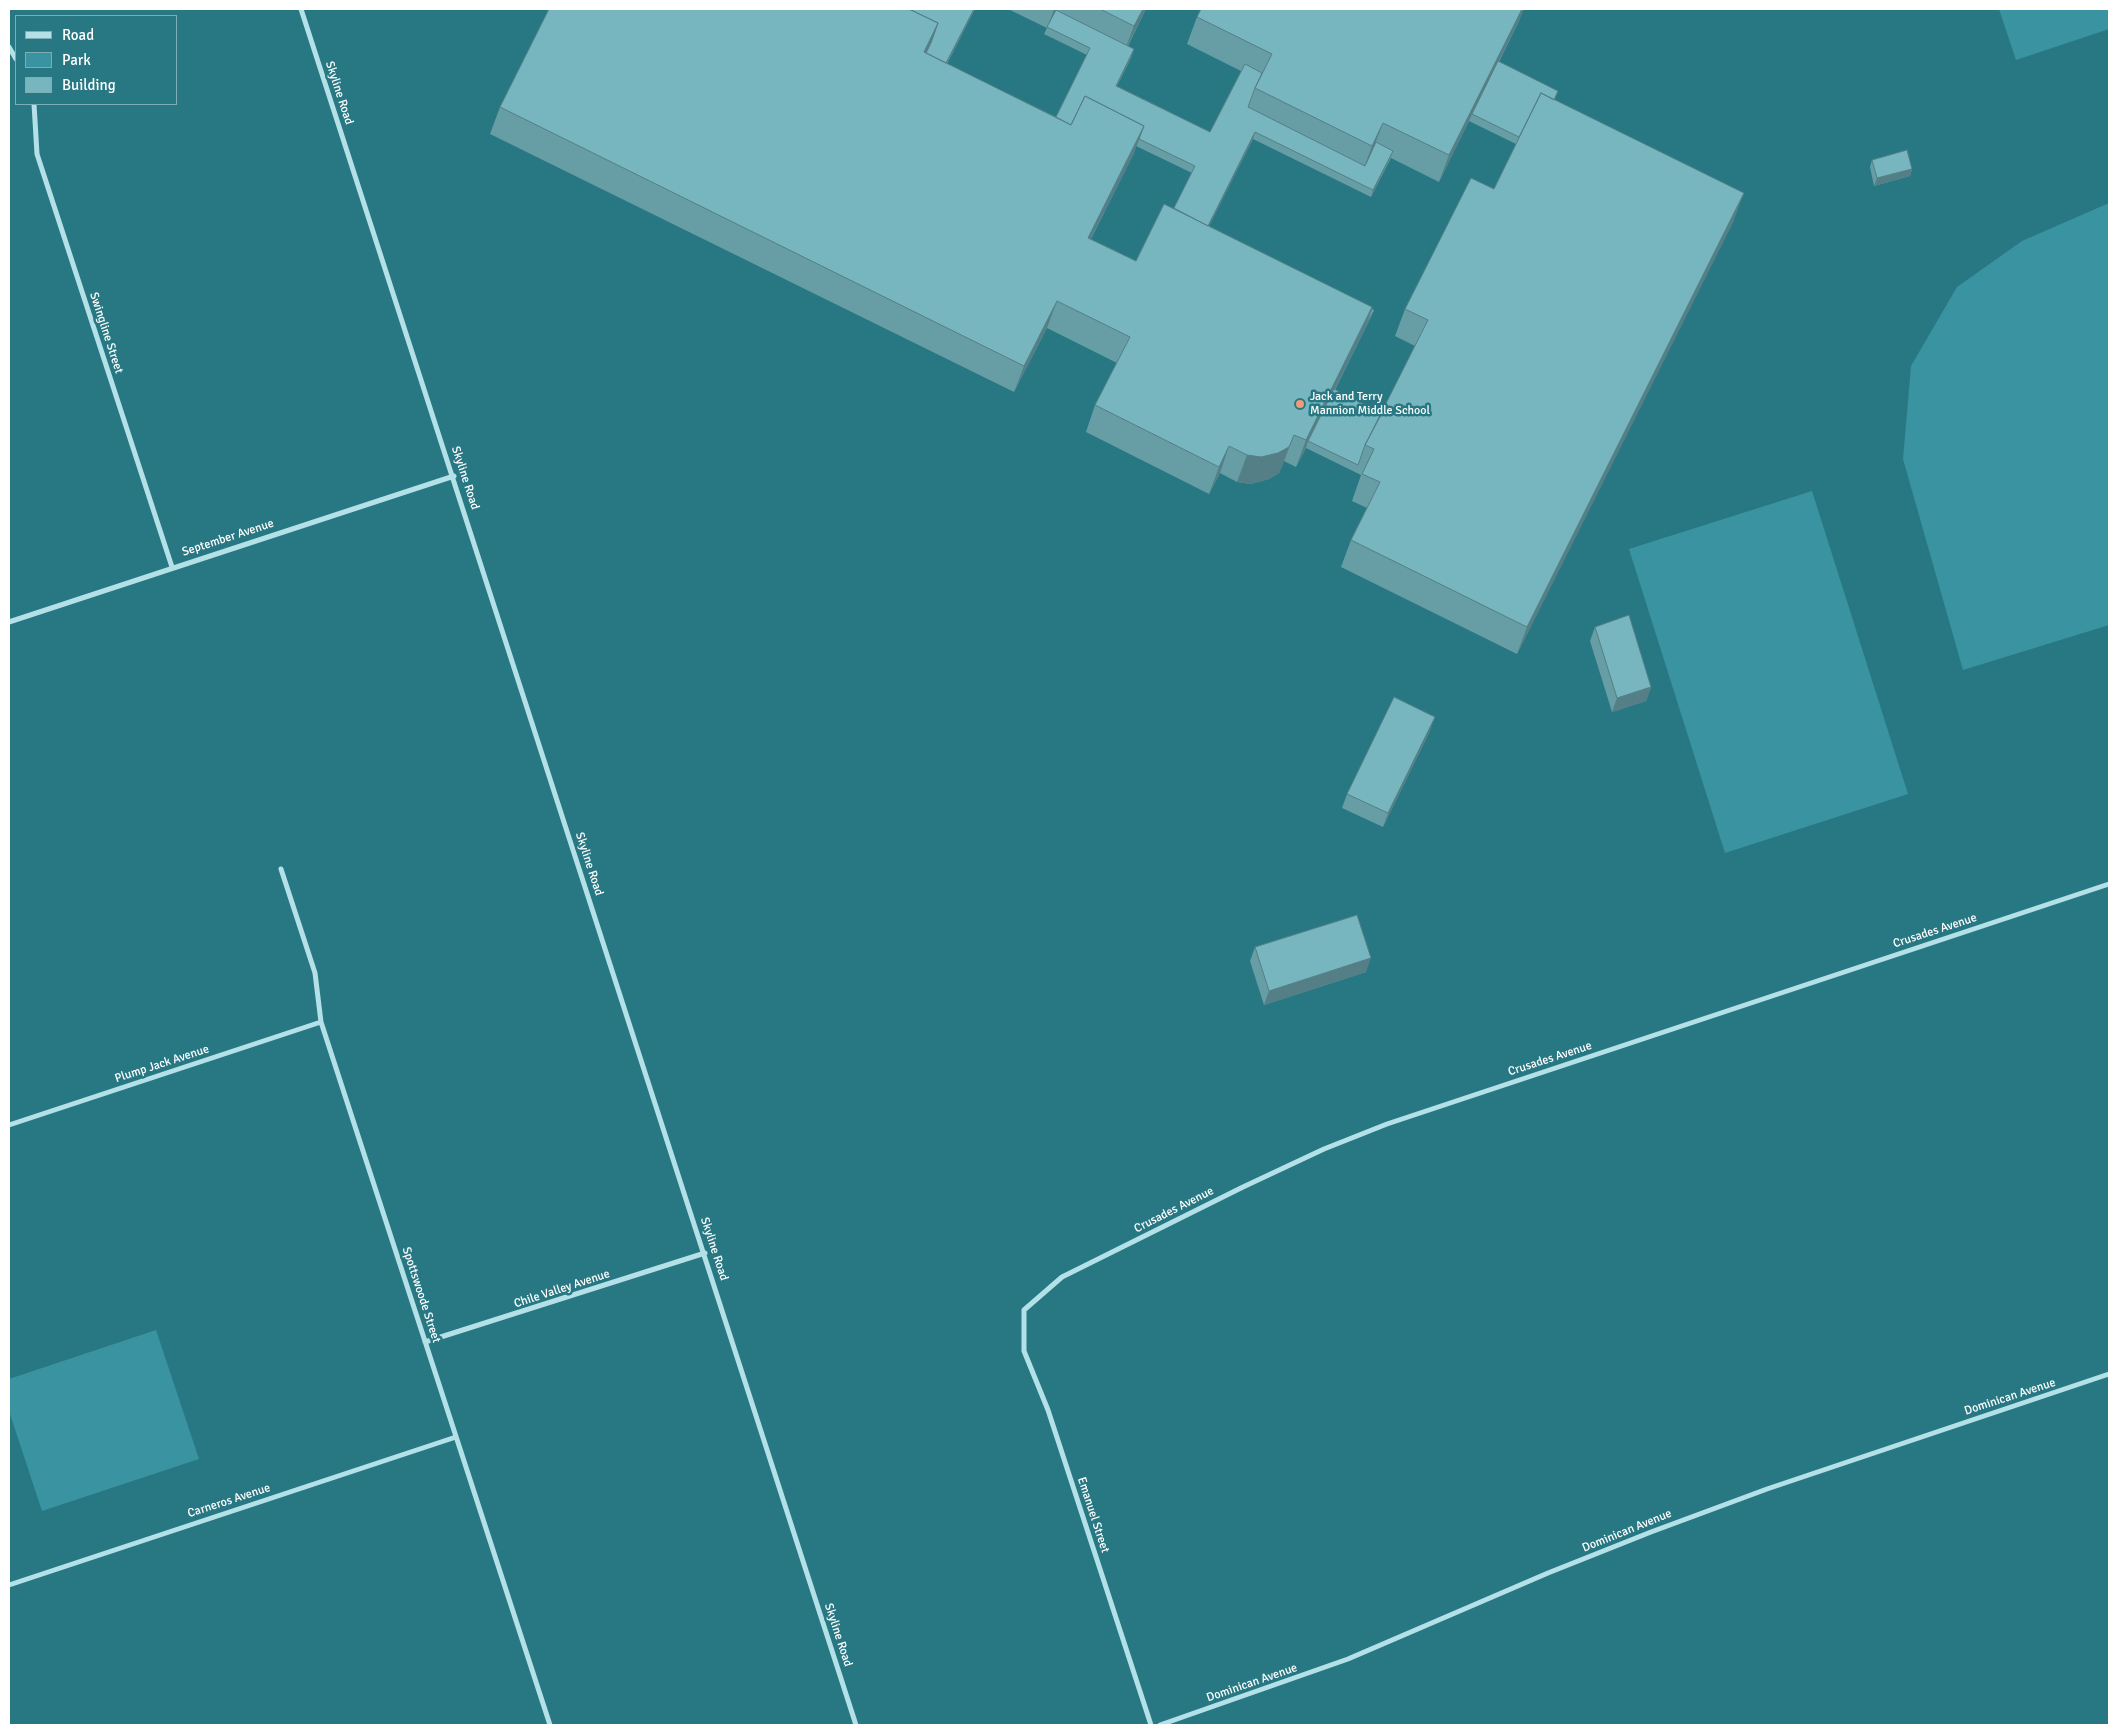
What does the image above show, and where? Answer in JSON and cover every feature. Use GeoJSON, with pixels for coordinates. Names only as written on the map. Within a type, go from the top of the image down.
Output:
{"type":"FeatureCollection","features":[{"type":"Feature","properties":{"kind":"street","name":"Skyline Road"},"geometry":{"type":"LineString","coordinates":[[301,9],[454,476],[856,1725]]}},
{"type":"Feature","properties":{"kind":"street","name":"Swingline Street"},"geometry":{"type":"LineString","coordinates":[[34,105],[37,154],[172,567]]}},
{"type":"Feature","properties":{"kind":"street","name":"September Avenue"},"geometry":{"type":"LineString","coordinates":[[9,622],[454,476]]}},
{"type":"Feature","properties":{"kind":"street","name":"Spottswoode Street"},"geometry":{"type":"LineString","coordinates":[[281,869],[315,973],[321,1022],[550,1725]]}},
{"type":"Feature","properties":{"kind":"street","name":"Crusades Avenue"},"geometry":{"type":"LineString","coordinates":[[1024,1310],[1062,1277],[1243,1186],[1387,1124],[2109,884]]}},
{"type":"Feature","properties":{"kind":"street","name":"Plump Jack Avenue"},"geometry":{"type":"LineString","coordinates":[[9,1125],[321,1022]]}},
{"type":"Feature","properties":{"kind":"street","name":"Chile Valley Avenue"},"geometry":{"type":"LineString","coordinates":[[425,1342],[704,1254]]}},
{"type":"Feature","properties":{"kind":"street","name":"Emanuel Street"},"geometry":{"type":"LineString","coordinates":[[1024,1310],[1024,1351],[1048,1410],[1151,1725]]}},
{"type":"Feature","properties":{"kind":"street","name":"Dominican Avenue"},"geometry":{"type":"LineString","coordinates":[[1160,1725],[1348,1659],[1600,1553],[1767,1489],[2109,1374]]}},
{"type":"Feature","properties":{"kind":"street","name":"Carneros Avenue"},"geometry":{"type":"LineString","coordinates":[[9,1585],[456,1437]]}},
{"type":"Feature","properties":{"kind":"green space"},"geometry":{"type":"Polygon","coordinates":[[[1999,9],[2109,9],[2109,29],[2016,60],[1999,9]]]}},
{"type":"Feature","properties":{"kind":"green space"},"geometry":{"type":"Polygon","coordinates":[[[2109,203],[2109,625],[1963,670],[1903,459],[1911,366],[1957,287],[2022,241],[2109,203]]]}},
{"type":"Feature","properties":{"kind":"green space"},"geometry":{"type":"Polygon","coordinates":[[[1812,491],[1908,794],[1725,853],[1629,549],[1812,491]]]}},
{"type":"Feature","properties":{"kind":"green space"},"geometry":{"type":"Polygon","coordinates":[[[156,1330],[199,1459],[42,1511],[9,1411],[9,1379],[156,1330]]]}},
{"type":"Feature","properties":{"kind":"building"},"geometry":{"type":"Polygon","coordinates":[[[549,9],[909,9],[938,23],[924,52],[1071,125],[1085,96],[1144,126],[1088,238],[1136,261],[1164,204],[1372,307],[1306,440],[1294,435],[1289,447],[1278,453],[1261,457],[1247,455],[1229,446],[1219,467],[1095,405],[1130,337],[1057,301],[1024,366],[500,107],[549,9]]]}},
{"type":"Feature","properties":{"kind":"building"},"geometry":{"type":"Polygon","coordinates":[[[909,9],[974,9],[946,63],[926,53],[938,23],[909,9]]]}},
{"type":"Feature","properties":{"kind":"building"},"geometry":{"type":"Polygon","coordinates":[[[1100,9],[1143,9],[1134,26],[1100,9]]]}},
{"type":"Feature","properties":{"kind":"building"},"geometry":{"type":"Polygon","coordinates":[[[1201,9],[1522,9],[1449,155],[1383,123],[1372,146],[1255,88],[1272,54],[1197,17],[1201,9]]]}},
{"type":"Feature","properties":{"kind":"building"},"geometry":{"type":"Polygon","coordinates":[[[1056,10],[1134,49],[1116,86],[1210,132],[1245,64],[1262,73],[1248,107],[1365,166],[1376,142],[1393,151],[1373,190],[1255,132],[1208,226],[1174,208],[1195,166],[1139,139],[1144,126],[1085,96],[1071,125],[1056,117],[1090,48],[1047,27],[1056,10]]]}},
{"type":"Feature","properties":{"kind":"building"},"geometry":{"type":"Polygon","coordinates":[[[1498,61],[1558,91],[1554,100],[1541,93],[1519,137],[1472,114],[1498,61]]]}},
{"type":"Feature","properties":{"kind":"building"},"geometry":{"type":"Polygon","coordinates":[[[1541,93],[1744,193],[1527,627],[1351,540],[1380,482],[1362,474],[1374,449],[1365,445],[1428,320],[1405,309],[1471,178],[1494,189],[1541,93]]]}},
{"type":"Feature","properties":{"kind":"building"},"geometry":{"type":"Polygon","coordinates":[[[1907,150],[1912,169],[1877,178],[1872,160],[1907,150]]]}},
{"type":"Feature","properties":{"kind":"building"},"geometry":{"type":"Polygon","coordinates":[[[1372,309],[1374,310],[1365,327],[1372,309]]]}},
{"type":"Feature","properties":{"kind":"building"},"geometry":{"type":"Polygon","coordinates":[[[1334,389],[1382,413],[1365,445],[1358,465],[1308,441],[1334,389]]]}},
{"type":"Feature","properties":{"kind":"building"},"geometry":{"type":"Polygon","coordinates":[[[1629,615],[1651,687],[1617,698],[1595,627],[1629,615]]]}},
{"type":"Feature","properties":{"kind":"building"},"geometry":{"type":"Polygon","coordinates":[[[1394,697],[1435,717],[1388,813],[1347,794],[1394,697]]]}},
{"type":"Feature","properties":{"kind":"building"},"geometry":{"type":"Polygon","coordinates":[[[1357,915],[1371,958],[1269,991],[1255,947],[1357,915]]]}},
{"type":"Feature","properties":{"kind":"place","name":"Jack and Terry Mannion Middle School"},"geometry":{"type":"Point","coordinates":[1300,404]}}]}
